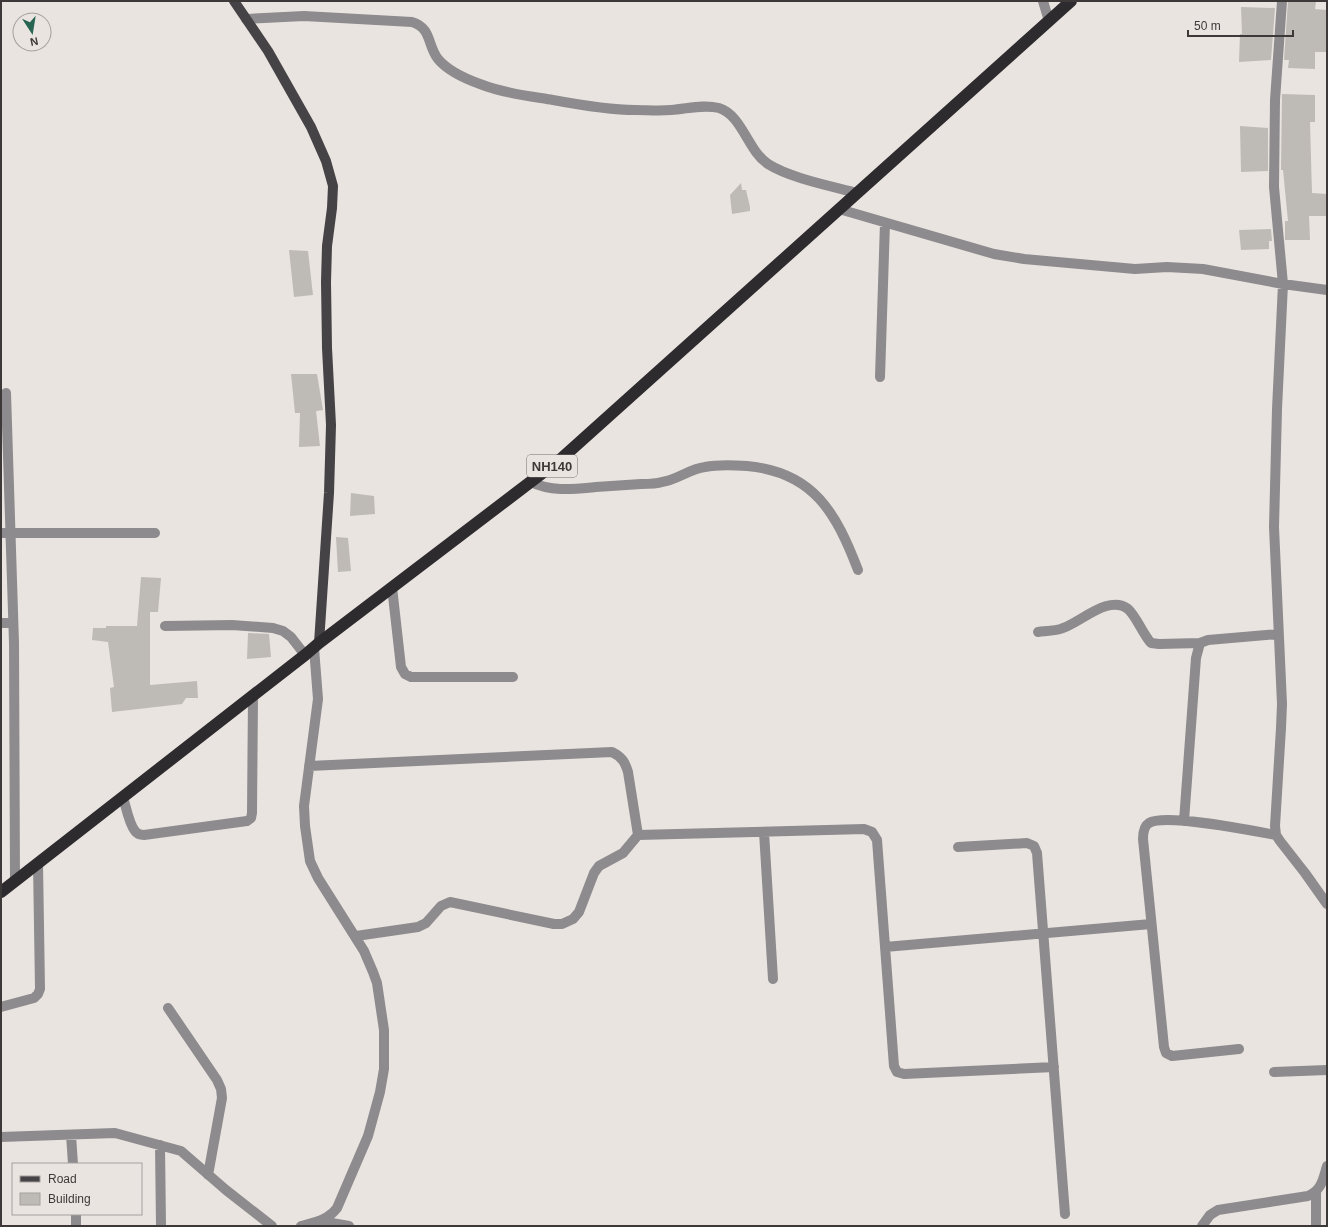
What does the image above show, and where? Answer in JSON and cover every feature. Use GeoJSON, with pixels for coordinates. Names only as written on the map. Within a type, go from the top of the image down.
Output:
{"type":"FeatureCollection","features":[{"type":"Feature","properties":{"kind":"highway","name":"NH140"},"geometry":{"type":"LineString","coordinates":[[1,892],[313,648],[531,482],[568,452],[1071,1]]}},
{"type":"Feature","properties":{"kind":"main road"},"geometry":{"type":"LineString","coordinates":[[234,1],[268,51],[311,127],[326,161],[333,186],[327,246],[326,282],[327,348],[331,425],[329,493],[313,648]]}},
{"type":"Feature","properties":{"kind":"street"},"geometry":{"type":"LineString","coordinates":[[1043,1],[1049,21]]}},
{"type":"Feature","properties":{"kind":"street"},"geometry":{"type":"LineString","coordinates":[[1282,1],[1275,100],[1274,187],[1283,284],[1277,409],[1274,527],[1282,718],[1275,812],[1276,835],[1327,904]]}},
{"type":"Feature","properties":{"kind":"street"},"geometry":{"type":"LineString","coordinates":[[246,19],[304,16],[412,22],[424,28],[437,58],[443,65],[480,84],[513,93],[576,104],[628,110],[671,110],[698,107],[720,108],[727,112],[735,120],[751,147],[759,157],[768,164],[781,171],[805,179],[857,193]]}},
{"type":"Feature","properties":{"kind":"street"},"geometry":{"type":"LineString","coordinates":[[839,210],[994,254],[1024,260],[1135,269],[1167,267],[1196,268],[1283,284],[1327,290]]}},
{"type":"Feature","properties":{"kind":"street"},"geometry":{"type":"LineString","coordinates":[[880,377],[885,223]]}},
{"type":"Feature","properties":{"kind":"street"},"geometry":{"type":"LineString","coordinates":[[6,393],[6,532],[13,623],[15,882]]}},
{"type":"Feature","properties":{"kind":"street"},"geometry":{"type":"LineString","coordinates":[[531,482],[539,486],[566,490],[662,483],[687,472],[704,467],[731,465],[757,467],[778,472],[798,480],[814,492],[831,513],[846,538],[858,570]]}},
{"type":"Feature","properties":{"kind":"street"},"geometry":{"type":"LineString","coordinates":[[6,532],[155,533]]}},
{"type":"Feature","properties":{"kind":"street"},"geometry":{"type":"LineString","coordinates":[[392,587],[401,667],[405,674],[411,678],[513,677]]}},
{"type":"Feature","properties":{"kind":"street"},"geometry":{"type":"LineString","coordinates":[[1038,632],[1061,629],[1069,626],[1091,612],[1113,605],[1123,606],[1130,611],[1151,643],[1200,643],[1208,640],[1278,634]]}},
{"type":"Feature","properties":{"kind":"street"},"geometry":{"type":"LineString","coordinates":[[1,623],[13,623]]}},
{"type":"Feature","properties":{"kind":"street"},"geometry":{"type":"LineString","coordinates":[[165,626],[232,625],[273,628],[283,631],[291,637],[313,648],[318,699],[304,806],[310,861],[318,878],[356,936],[377,983],[384,1030],[384,1069],[371,1128],[337,1208],[332,1215],[320,1221],[301,1226]]}},
{"type":"Feature","properties":{"kind":"street"},"geometry":{"type":"LineString","coordinates":[[1184,821],[1196,658],[1200,643]]}},
{"type":"Feature","properties":{"kind":"street"},"geometry":{"type":"LineString","coordinates":[[123,797],[132,826],[138,834],[144,835],[247,821],[251,818],[253,696]]}},
{"type":"Feature","properties":{"kind":"street"},"geometry":{"type":"LineString","coordinates":[[309,766],[612,752],[620,756],[628,772],[638,835],[623,853],[599,866],[594,873],[579,912],[573,919],[562,924],[554,924],[450,902],[441,906],[426,923],[418,927],[356,936]]}},
{"type":"Feature","properties":{"kind":"street"},"geometry":{"type":"LineString","coordinates":[[1239,1049],[1172,1056],[1166,1054],[1151,924],[1143,839],[1144,832],[1146,826],[1151,822],[1159,820],[1184,821],[1236,827],[1276,835]]}},
{"type":"Feature","properties":{"kind":"street"},"geometry":{"type":"LineString","coordinates":[[638,835],[864,829],[872,832],[877,840],[894,1066],[897,1072],[904,1074],[1054,1067]]}},
{"type":"Feature","properties":{"kind":"street"},"geometry":{"type":"LineString","coordinates":[[764,832],[774,979]]}},
{"type":"Feature","properties":{"kind":"street"},"geometry":{"type":"LineString","coordinates":[[958,847],[1027,843],[1034,846],[1037,853],[1065,1214]]}},
{"type":"Feature","properties":{"kind":"street"},"geometry":{"type":"LineString","coordinates":[[1,1007],[34,998],[40,989],[38,863]]}},
{"type":"Feature","properties":{"kind":"street"},"geometry":{"type":"LineString","coordinates":[[885,947],[1151,924]]}},
{"type":"Feature","properties":{"kind":"street"},"geometry":{"type":"LineString","coordinates":[[168,1008],[217,1080],[221,1089],[222,1098],[208,1174]]}},
{"type":"Feature","properties":{"kind":"street"},"geometry":{"type":"LineString","coordinates":[[1274,1072],[1327,1070]]}},
{"type":"Feature","properties":{"kind":"street"},"geometry":{"type":"LineString","coordinates":[[1,1137],[115,1133],[181,1151],[272,1226]]}},
{"type":"Feature","properties":{"kind":"street"},"geometry":{"type":"LineString","coordinates":[[71,1135],[73,1163]]}},
{"type":"Feature","properties":{"kind":"street"},"geometry":{"type":"LineString","coordinates":[[160,1145],[161,1226]]}},
{"type":"Feature","properties":{"kind":"street"},"geometry":{"type":"LineString","coordinates":[[1316,1226],[1316,1193],[1322,1184],[1327,1166]]}},
{"type":"Feature","properties":{"kind":"street"},"geometry":{"type":"LineString","coordinates":[[1202,1226],[1210,1215],[1218,1210],[1308,1196],[1316,1193]]}},
{"type":"Feature","properties":{"kind":"street"},"geometry":{"type":"LineString","coordinates":[[76,1215],[76,1226]]}},
{"type":"Feature","properties":{"kind":"street"},"geometry":{"type":"LineString","coordinates":[[320,1221],[349,1226]]}},
{"type":"Feature","properties":{"kind":"building"},"geometry":{"type":"Polygon","coordinates":[[[1288,1],[1316,1],[1315,9],[1327,10],[1327,52],[1315,52],[1315,69],[1288,68],[1289,60],[1284,60],[1288,1]]]}},
{"type":"Feature","properties":{"kind":"building"},"geometry":{"type":"Polygon","coordinates":[[[1241,7],[1275,8],[1271,60],[1239,62],[1240,34],[1242,34],[1241,7]]]}},
{"type":"Feature","properties":{"kind":"building"},"geometry":{"type":"Polygon","coordinates":[[[1282,94],[1315,95],[1315,122],[1310,122],[1312,193],[1327,194],[1327,216],[1309,216],[1310,240],[1285,240],[1285,221],[1288,221],[1283,170],[1281,170],[1282,94]]]}},
{"type":"Feature","properties":{"kind":"building"},"geometry":{"type":"Polygon","coordinates":[[[1240,126],[1268,128],[1268,171],[1241,172],[1240,126]]]}},
{"type":"Feature","properties":{"kind":"building"},"geometry":{"type":"Polygon","coordinates":[[[741,183],[742,190],[746,190],[750,211],[732,214],[730,195],[741,183]]]}},
{"type":"Feature","properties":{"kind":"building"},"geometry":{"type":"Polygon","coordinates":[[[1271,229],[1272,241],[1269,241],[1269,249],[1241,250],[1239,230],[1271,229]]]}},
{"type":"Feature","properties":{"kind":"building"},"geometry":{"type":"Polygon","coordinates":[[[289,250],[308,251],[313,295],[294,297],[289,250]]]}},
{"type":"Feature","properties":{"kind":"building"},"geometry":{"type":"Polygon","coordinates":[[[291,374],[317,374],[323,410],[316,411],[320,446],[299,447],[300,413],[295,413],[291,374]]]}},
{"type":"Feature","properties":{"kind":"building"},"geometry":{"type":"Polygon","coordinates":[[[351,493],[374,496],[375,514],[350,516],[351,493]]]}},
{"type":"Feature","properties":{"kind":"building"},"geometry":{"type":"Polygon","coordinates":[[[336,537],[348,538],[351,571],[338,572],[336,537]]]}},
{"type":"Feature","properties":{"kind":"building"},"geometry":{"type":"Polygon","coordinates":[[[141,577],[161,578],[158,612],[150,612],[150,685],[197,681],[198,698],[186,698],[182,704],[112,712],[110,688],[114,687],[108,642],[92,640],[93,628],[106,628],[106,626],[137,626],[141,577]]]}},
{"type":"Feature","properties":{"kind":"building"},"geometry":{"type":"Polygon","coordinates":[[[248,633],[269,634],[271,657],[247,659],[248,633]]]}}]}
